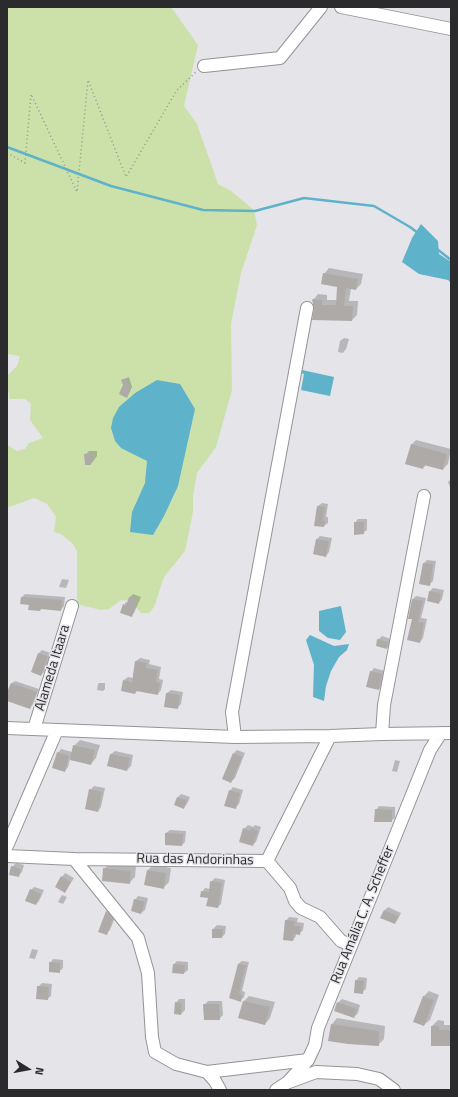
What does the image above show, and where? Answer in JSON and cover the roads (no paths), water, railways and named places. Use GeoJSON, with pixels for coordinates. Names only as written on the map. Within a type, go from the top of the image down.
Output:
{"type":"FeatureCollection","features":[{"type":"Feature","properties":{"kind":"street"},"geometry":{"type":"LineString","coordinates":[[204,66],[280,58],[321,7]]}},
{"type":"Feature","properties":{"kind":"street"},"geometry":{"type":"LineString","coordinates":[[341,7],[451,29]]}},
{"type":"Feature","properties":{"kind":"street"},"geometry":{"type":"LineString","coordinates":[[235,737],[232,712],[307,308]]}},
{"type":"Feature","properties":{"kind":"street"},"geometry":{"type":"LineString","coordinates":[[382,734],[384,705],[424,496]]}},
{"type":"Feature","properties":{"kind":"street","name":"Alameda Itaara"},"geometry":{"type":"LineString","coordinates":[[34,729],[72,606]]}},
{"type":"Feature","properties":{"kind":"street"},"geometry":{"type":"LineString","coordinates":[[7,728],[235,737],[446,733]]}},
{"type":"Feature","properties":{"kind":"street"},"geometry":{"type":"LineString","coordinates":[[7,846],[57,730]]}},
{"type":"Feature","properties":{"kind":"street","name":"Rua Amália C. A. Scheffer"},"geometry":{"type":"LineString","coordinates":[[276,1090],[288,1082],[308,1060],[315,1045],[318,1028],[430,750],[446,733]]}},
{"type":"Feature","properties":{"kind":"street","name":"Rua das Andorinhas"},"geometry":{"type":"LineString","coordinates":[[7,856],[74,859],[267,861],[330,736]]}},
{"type":"Feature","properties":{"kind":"street"},"geometry":{"type":"LineString","coordinates":[[74,859],[138,938],[148,973],[152,1037],[155,1052],[176,1064],[207,1072],[308,1060]]}},
{"type":"Feature","properties":{"kind":"street"},"geometry":{"type":"LineString","coordinates":[[267,861],[290,888],[295,901],[300,908],[320,917],[341,941],[351,945]]}},
{"type":"Feature","properties":{"kind":"street"},"geometry":{"type":"LineString","coordinates":[[207,1072],[215,1081],[220,1090]]}},
{"type":"Feature","properties":{"kind":"street"},"geometry":{"type":"LineString","coordinates":[[288,1082],[316,1072],[357,1074],[379,1079],[394,1090]]}},
{"type":"Feature","properties":{"kind":"water"},"geometry":{"type":"Polygon","coordinates":[[[421,224],[438,241],[439,254],[451,262],[451,283],[448,280],[419,274],[402,262],[412,238],[421,224]]]}},
{"type":"Feature","properties":{"kind":"water"},"geometry":{"type":"Polygon","coordinates":[[[302,370],[334,377],[330,396],[301,390],[304,374],[301,373],[302,370]]]}},
{"type":"Feature","properties":{"kind":"water"},"geometry":{"type":"Polygon","coordinates":[[[157,380],[180,384],[195,409],[178,486],[153,535],[130,532],[132,512],[145,483],[147,461],[121,448],[115,441],[111,428],[113,418],[119,407],[135,393],[157,380]]]}},
{"type":"Feature","properties":{"kind":"water"},"geometry":{"type":"Polygon","coordinates":[[[341,606],[346,632],[340,640],[328,638],[319,631],[319,611],[341,606]]]}},
{"type":"Feature","properties":{"kind":"water"},"geometry":{"type":"Polygon","coordinates":[[[310,635],[334,646],[349,644],[347,650],[339,657],[331,671],[326,686],[324,701],[313,697],[314,665],[306,640],[310,635]]]}},
{"type":"Feature","properties":{"kind":"waterway"},"geometry":{"type":"LineString","coordinates":[[7,147],[111,186],[203,210],[255,211],[304,198],[374,206],[418,233]]}},
{"type":"Feature","properties":{"kind":"waterway"},"geometry":{"type":"LineString","coordinates":[[437,249],[451,260]]}}]}
